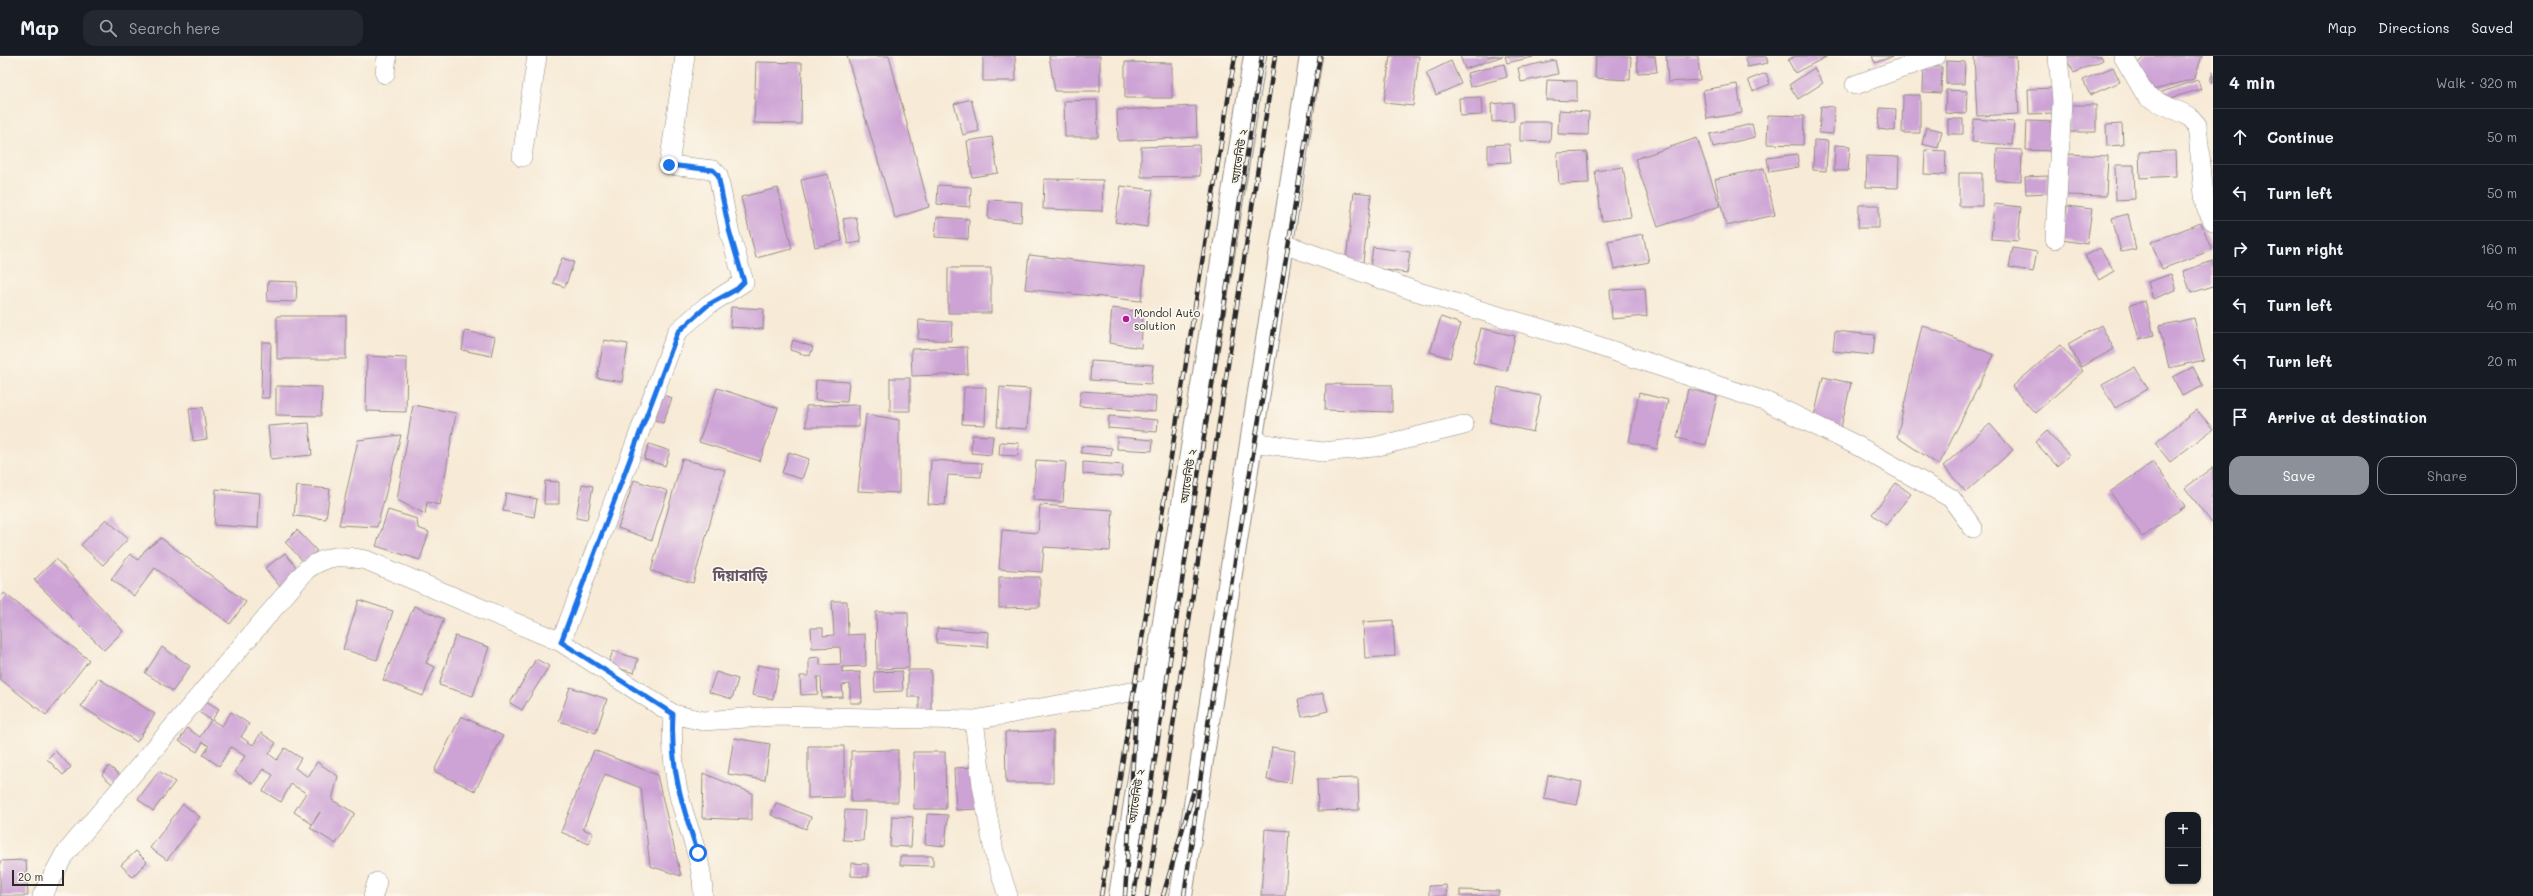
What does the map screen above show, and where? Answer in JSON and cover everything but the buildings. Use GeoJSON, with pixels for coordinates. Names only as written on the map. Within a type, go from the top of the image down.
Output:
{"type":"FeatureCollection","features":[{"type":"Feature","properties":{"kind":"main road","name":"অ্যাভেনিউ ২"},"geometry":{"type":"LineString","coordinates":[[1120,896],[1256,56]]}},
{"type":"Feature","properties":{"kind":"main road"},"geometry":{"type":"LineString","coordinates":[[1181,896],[1311,56]]}},
{"type":"Feature","properties":{"kind":"street"},"geometry":{"type":"LineString","coordinates":[[522,158],[537,56]]}},
{"type":"Feature","properties":{"kind":"street"},"geometry":{"type":"LineString","coordinates":[[561,642],[678,332],[708,305],[737,289],[744,282],[729,230],[718,175],[713,170],[669,165],[685,56]]}},
{"type":"Feature","properties":{"kind":"street"},"geometry":{"type":"LineString","coordinates":[[1855,85],[1936,56]]}},
{"type":"Feature","properties":{"kind":"street"},"geometry":{"type":"LineString","coordinates":[[2055,239],[2062,101],[2058,56]]}},
{"type":"Feature","properties":{"kind":"street"},"geometry":{"type":"LineString","coordinates":[[2123,56],[2146,97],[2189,116],[2197,125],[2205,205],[2213,222]]}},
{"type":"Feature","properties":{"kind":"street"},"geometry":{"type":"LineString","coordinates":[[1281,243],[1412,290],[1586,342],[1767,402],[1856,445],[1951,498],[1973,528]]}},
{"type":"Feature","properties":{"kind":"street"},"geometry":{"type":"LineString","coordinates":[[1252,442],[1322,452],[1374,446],[1464,425]]}},
{"type":"Feature","properties":{"kind":"street"},"geometry":{"type":"LineString","coordinates":[[42,896],[64,855],[307,569],[323,558],[342,555],[366,560],[561,642],[673,714],[702,721],[774,716],[974,720],[1153,688]]}},
{"type":"Feature","properties":{"kind":"street"},"geometry":{"type":"LineString","coordinates":[[673,714],[671,745],[673,767],[683,809],[698,853],[703,880],[703,896]]}},
{"type":"Feature","properties":{"kind":"street"},"geometry":{"type":"LineString","coordinates":[[974,720],[982,785],[994,852],[1008,896]]}},
{"type":"Feature","properties":{"kind":"railway"},"geometry":{"type":"LineString","coordinates":[[1101,896],[1235,56]]}},
{"type":"Feature","properties":{"kind":"railway"},"geometry":{"type":"LineString","coordinates":[[1134,896],[1262,56]]}},
{"type":"Feature","properties":{"kind":"railway"},"geometry":{"type":"LineString","coordinates":[[1147,896],[1275,56]]}},
{"type":"Feature","properties":{"kind":"railway"},"geometry":{"type":"LineString","coordinates":[[1184,896],[1210,710],[1320,56]]}},
{"type":"Feature","properties":{"kind":"railway"},"geometry":{"type":"LineString","coordinates":[[1125,896],[1136,710]]}},
{"type":"Feature","properties":{"kind":"railway"},"geometry":{"type":"LineString","coordinates":[[1163,896],[1194,790]]}},
{"type":"Feature","properties":{"kind":"place","name":"Mondol Auto solution"},"geometry":{"type":"Point","coordinates":[1126,319]}},
{"type":"Feature","properties":{"kind":"district","name":"দিয়াবাড়ি"},"geometry":{"type":"Point","coordinates":[740,576]}},
{"type":"Feature","properties":{"kind":"route"},"geometry":{"type":"LineString","coordinates":[[669,165],[713,170],[718,175],[729,230],[744,282],[737,289],[708,305],[678,332],[561,642],[673,714],[671,745],[673,767],[683,809],[698,853]]}}]}
